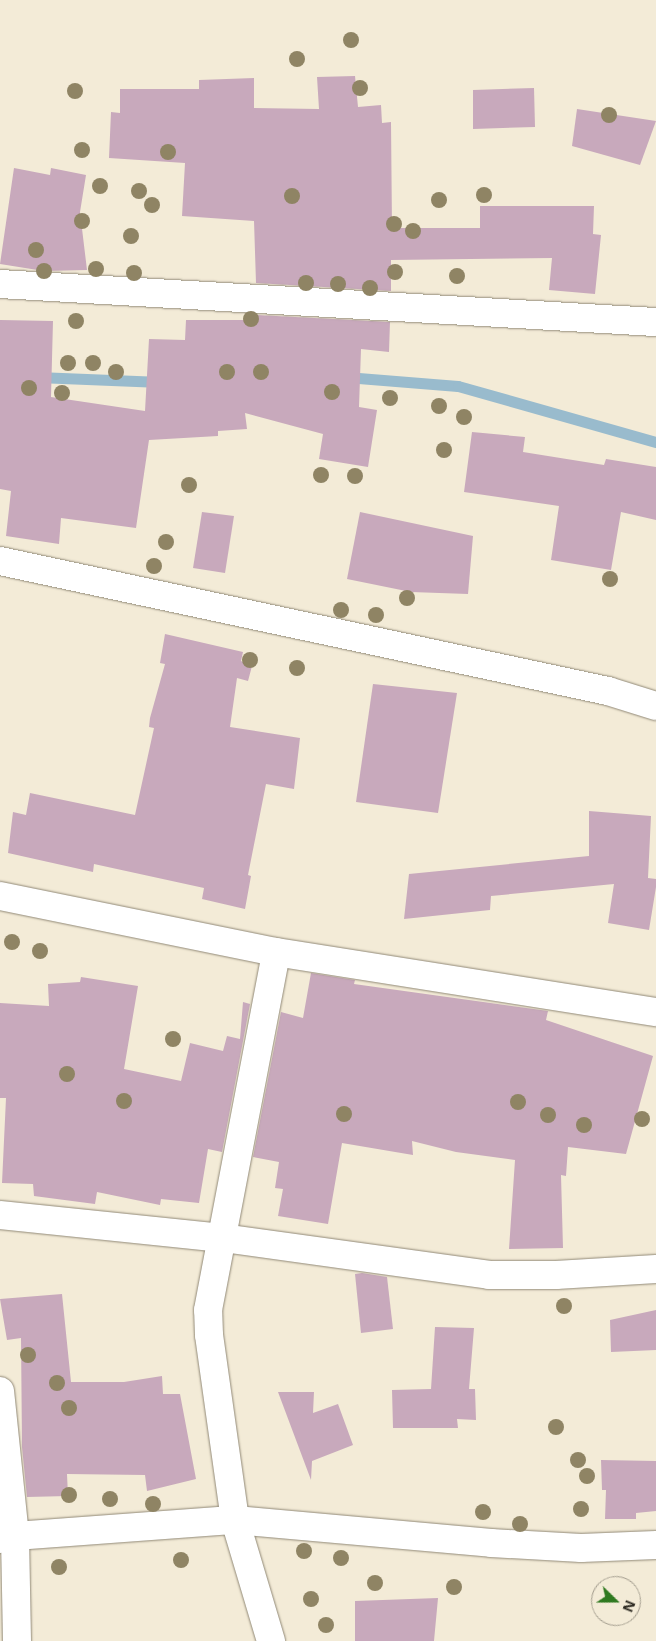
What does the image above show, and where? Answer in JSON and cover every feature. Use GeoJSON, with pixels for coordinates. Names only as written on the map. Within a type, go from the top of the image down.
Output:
{"type":"FeatureCollection","features":[{"type":"Feature","properties":{"kind":"street"},"geometry":{"type":"LineString","coordinates":[[0,284],[656,322]]}},
{"type":"Feature","properties":{"kind":"street"},"geometry":{"type":"LineString","coordinates":[[0,561],[608,691],[656,706]]}},
{"type":"Feature","properties":{"kind":"street"},"geometry":{"type":"LineString","coordinates":[[0,896],[276,952],[656,1012]]}},
{"type":"Feature","properties":{"kind":"street"},"geometry":{"type":"LineString","coordinates":[[270,1641],[235,1520],[209,1335],[210,1295],[223,1238],[276,952]]}},
{"type":"Feature","properties":{"kind":"street"},"geometry":{"type":"LineString","coordinates":[[0,1215],[223,1238],[489,1275],[556,1275],[656,1269]]}},
{"type":"Feature","properties":{"kind":"street"},"geometry":{"type":"LineString","coordinates":[[0,1391],[7,1537],[17,1641]]}},
{"type":"Feature","properties":{"kind":"street"},"geometry":{"type":"LineString","coordinates":[[7,1537],[235,1520],[491,1543],[581,1548],[656,1545]]}},
{"type":"Feature","properties":{"kind":"building"},"geometry":{"type":"Polygon","coordinates":[[[355,76],[358,107],[381,105],[382,123],[391,122],[392,228],[480,228],[480,206],[594,206],[593,234],[601,235],[595,294],[549,290],[552,258],[391,260],[391,291],[256,283],[254,221],[182,216],[185,163],[109,158],[111,112],[120,113],[120,89],[199,89],[199,80],[254,78],[254,108],[319,109],[317,77],[355,76]]]}},
{"type":"Feature","properties":{"kind":"building"},"geometry":{"type":"Polygon","coordinates":[[[534,88],[535,127],[473,129],[473,90],[534,88]]]}},
{"type":"Feature","properties":{"kind":"building"},"geometry":{"type":"Polygon","coordinates":[[[577,109],[656,121],[640,165],[572,146],[577,109]]]}},
{"type":"Feature","properties":{"kind":"building"},"geometry":{"type":"Polygon","coordinates":[[[14,168],[50,175],[51,168],[86,175],[80,212],[87,270],[44,271],[0,264],[14,168]]]}},
{"type":"Feature","properties":{"kind":"building"},"geometry":{"type":"Polygon","coordinates":[[[257,315],[390,322],[389,352],[361,349],[359,407],[377,410],[368,467],[319,459],[323,434],[245,413],[247,429],[218,431],[218,436],[149,440],[136,528],[61,518],[59,544],[6,536],[11,491],[0,489],[0,320],[53,321],[51,397],[145,411],[149,339],[185,340],[186,320],[257,320],[257,315]]]}},
{"type":"Feature","properties":{"kind":"building"},"geometry":{"type":"Polygon","coordinates":[[[472,432],[525,437],[523,452],[604,465],[606,459],[656,467],[656,520],[621,512],[611,570],[551,560],[559,506],[464,492],[472,432]]]}},
{"type":"Feature","properties":{"kind":"building"},"geometry":{"type":"Polygon","coordinates":[[[202,512],[234,516],[225,573],[193,568],[202,512]]]}},
{"type":"Feature","properties":{"kind":"building"},"geometry":{"type":"Polygon","coordinates":[[[360,512],[473,536],[468,594],[411,592],[347,579],[360,512]]]}},
{"type":"Feature","properties":{"kind":"building"},"geometry":{"type":"Polygon","coordinates":[[[165,634],[243,652],[241,661],[252,666],[248,681],[237,678],[230,727],[300,738],[294,789],[266,784],[248,875],[251,876],[245,909],[202,899],[204,888],[94,864],[93,872],[8,853],[13,812],[26,815],[30,793],[135,815],[154,728],[149,727],[150,718],[165,664],[160,663],[165,634]]]}},
{"type":"Feature","properties":{"kind":"building"},"geometry":{"type":"Polygon","coordinates":[[[373,684],[457,693],[438,813],[356,802],[373,684]]]}},
{"type":"Feature","properties":{"kind":"building"},"geometry":{"type":"Polygon","coordinates":[[[589,811],[651,816],[648,878],[656,879],[656,887],[649,930],[608,923],[614,884],[491,896],[490,910],[404,919],[409,874],[589,856],[589,811]]]}},
{"type":"Feature","properties":{"kind":"building"},"geometry":{"type":"Polygon","coordinates":[[[311,973],[355,980],[354,984],[548,1011],[546,1020],[653,1056],[626,1154],[568,1147],[566,1176],[561,1175],[563,1248],[509,1249],[515,1160],[456,1152],[412,1141],[413,1155],[342,1143],[328,1224],[278,1216],[283,1189],[275,1188],[279,1162],[253,1157],[281,1012],[303,1018],[311,973]]]}},
{"type":"Feature","properties":{"kind":"building"},"geometry":{"type":"Polygon","coordinates":[[[81,977],[138,986],[124,1069],[181,1081],[190,1043],[223,1051],[227,1036],[240,1039],[243,1002],[250,1004],[222,1152],[208,1149],[199,1203],[161,1199],[160,1205],[97,1192],[95,1204],[34,1196],[33,1184],[2,1183],[6,1098],[0,1098],[0,1003],[49,1006],[48,984],[80,982],[81,977]]]}},
{"type":"Feature","properties":{"kind":"building"},"geometry":{"type":"Polygon","coordinates":[[[362,1273],[387,1277],[393,1329],[361,1333],[355,1274],[362,1273]]]}},
{"type":"Feature","properties":{"kind":"building"},"geometry":{"type":"Polygon","coordinates":[[[62,1294],[71,1382],[124,1382],[162,1376],[163,1394],[180,1394],[196,1479],[147,1491],[145,1475],[67,1474],[68,1496],[27,1497],[22,1447],[21,1338],[7,1340],[0,1299],[62,1294]]]}},
{"type":"Feature","properties":{"kind":"building"},"geometry":{"type":"Polygon","coordinates":[[[656,1310],[656,1350],[611,1352],[610,1320],[656,1310]]]}},
{"type":"Feature","properties":{"kind":"building"},"geometry":{"type":"Polygon","coordinates":[[[435,1327],[474,1328],[469,1389],[475,1389],[476,1420],[457,1419],[458,1428],[393,1428],[392,1390],[431,1389],[435,1327]]]}},
{"type":"Feature","properties":{"kind":"building"},"geometry":{"type":"Polygon","coordinates":[[[278,1392],[314,1392],[313,1413],[338,1404],[353,1445],[312,1461],[311,1480],[278,1392]]]}},
{"type":"Feature","properties":{"kind":"building"},"geometry":{"type":"Polygon","coordinates":[[[601,1460],[656,1461],[656,1511],[636,1513],[636,1519],[605,1519],[606,1490],[602,1490],[601,1460]]]}},
{"type":"Feature","properties":{"kind":"building"},"geometry":{"type":"Polygon","coordinates":[[[438,1598],[434,1641],[355,1641],[355,1601],[438,1598]]]}},
{"type":"Feature","properties":{"kind":"waterway"},"geometry":{"type":"LineString","coordinates":[[37,377],[161,382]]}},
{"type":"Feature","properties":{"kind":"waterway"},"geometry":{"type":"LineString","coordinates":[[346,377],[458,386],[656,442]]}}]}
